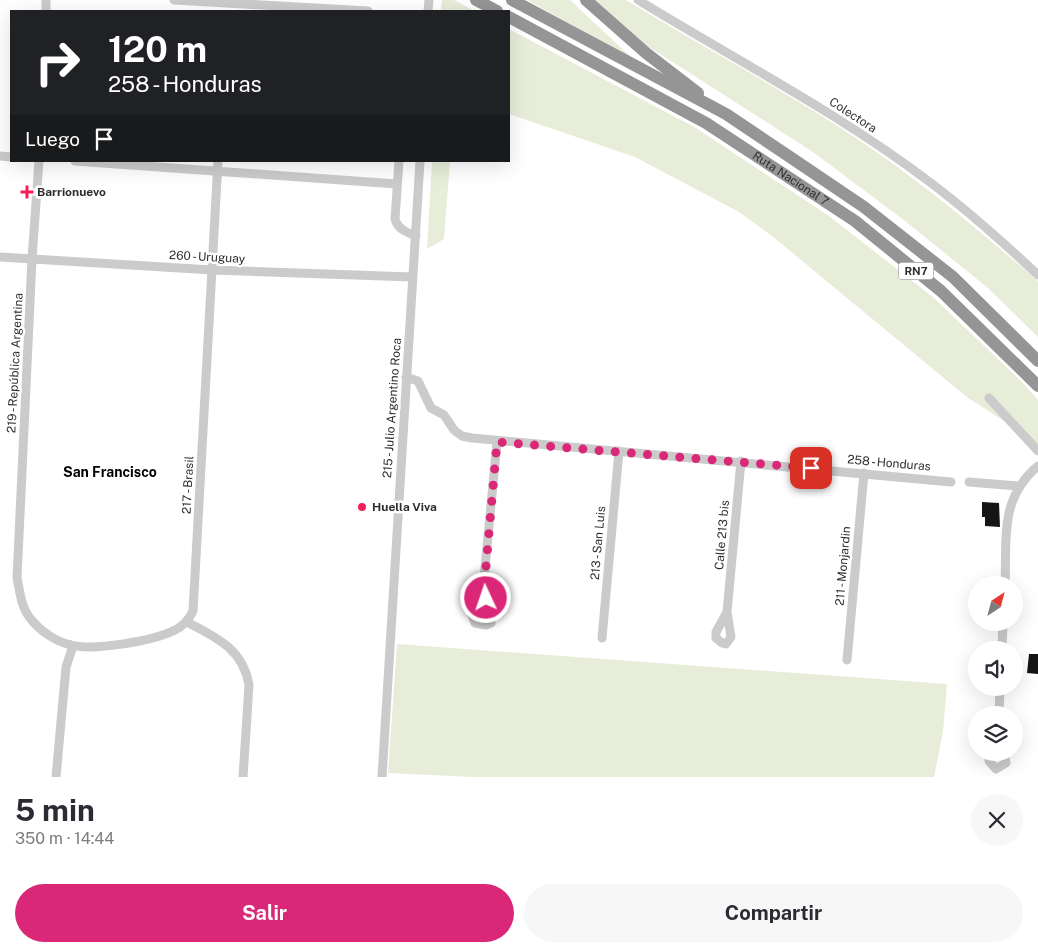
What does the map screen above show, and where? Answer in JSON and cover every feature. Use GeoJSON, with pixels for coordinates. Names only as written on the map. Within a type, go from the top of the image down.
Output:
{"type":"FeatureCollection","features":[{"type":"Feature","properties":{"kind":"highway"},"geometry":{"type":"LineString","coordinates":[[476,0],[495,10]]}},
{"type":"Feature","properties":{"kind":"highway","name":"Ruta Nacional 7"},"geometry":{"type":"LineString","coordinates":[[512,0],[726,114],[864,207],[953,277],[1038,361]]}},
{"type":"Feature","properties":{"kind":"highway"},"geometry":{"type":"LineString","coordinates":[[586,0],[646,52],[726,114]]}},
{"type":"Feature","properties":{"kind":"highway","name":"Ruta Nacional 7"},"geometry":{"type":"LineString","coordinates":[[510,18],[706,122],[855,221],[942,291],[1038,386]]}},
{"type":"Feature","properties":{"kind":"street"},"geometry":{"type":"LineString","coordinates":[[174,0],[348,10]]}},
{"type":"Feature","properties":{"kind":"street","name":"Colectora"},"geometry":{"type":"LineString","coordinates":[[638,0],[797,93],[900,161],[939,189],[1038,275]]}},
{"type":"Feature","properties":{"kind":"street","name":"219 - República Argentina"},"geometry":{"type":"LineString","coordinates":[[38,162],[17,578],[20,597],[30,618],[49,636],[73,646]]}},
{"type":"Feature","properties":{"kind":"street"},"geometry":{"type":"LineString","coordinates":[[89,162],[397,184]]}},
{"type":"Feature","properties":{"kind":"street","name":"217 - Brasil"},"geometry":{"type":"LineString","coordinates":[[186,622],[194,611],[218,162]]}},
{"type":"Feature","properties":{"kind":"street"},"geometry":{"type":"LineString","coordinates":[[399,162],[397,225],[416,236]]}},
{"type":"Feature","properties":{"kind":"street","name":"215 - Julio Argentino Roca"},"geometry":{"type":"LineString","coordinates":[[382,777],[420,162]]}},
{"type":"Feature","properties":{"kind":"street","name":"260 - Uruguay"},"geometry":{"type":"LineString","coordinates":[[0,257],[212,270],[412,278]]}},
{"type":"Feature","properties":{"kind":"street","name":"258 - Honduras"},"geometry":{"type":"LineString","coordinates":[[406,377],[418,381],[425,400],[431,408],[444,415],[454,430],[462,436],[497,442],[741,461],[951,482]]}},
{"type":"Feature","properties":{"kind":"street"},"geometry":{"type":"LineString","coordinates":[[989,398],[1038,452]]}},
{"type":"Feature","properties":{"kind":"street"},"geometry":{"type":"LineString","coordinates":[[484,589],[497,442]]}},
{"type":"Feature","properties":{"kind":"street","name":"213 - San Luis"},"geometry":{"type":"LineString","coordinates":[[602,638],[620,451]]}},
{"type":"Feature","properties":{"kind":"street","name":"Calle 213 bis"},"geometry":{"type":"LineString","coordinates":[[727,612],[741,461]]}},
{"type":"Feature","properties":{"kind":"street"},"geometry":{"type":"LineString","coordinates":[[1005,576],[1010,503],[1018,486],[1038,466]]}},
{"type":"Feature","properties":{"kind":"street","name":"211 - Monjardin"},"geometry":{"type":"LineString","coordinates":[[847,660],[864,473]]}},
{"type":"Feature","properties":{"kind":"street"},"geometry":{"type":"LineString","coordinates":[[969,482],[1018,486]]}},
{"type":"Feature","properties":{"kind":"street"},"geometry":{"type":"LineString","coordinates":[[56,777],[66,667],[73,646],[116,645],[141,640],[176,630],[186,622],[224,642],[234,651],[247,672],[249,685],[243,777]]}},
{"type":"Feature","properties":{"kind":"street"},"geometry":{"type":"LineString","coordinates":[[989,761],[996,769],[1006,763],[1006,761]]}},
{"type":"Feature","properties":{"kind":"green space"},"geometry":{"type":"Polygon","coordinates":[[[442,0],[454,0],[473,10],[441,10],[442,0]]]}},
{"type":"Feature","properties":{"kind":"green space"},"geometry":{"type":"Polygon","coordinates":[[[527,0],[570,0],[632,58],[527,0]]]}},
{"type":"Feature","properties":{"kind":"green space"},"geometry":{"type":"Polygon","coordinates":[[[595,0],[626,0],[828,120],[880,154],[927,189],[1038,281],[1038,337],[988,288],[905,221],[813,152],[646,45],[595,0]]]}},
{"type":"Feature","properties":{"kind":"green space"},"geometry":{"type":"Polygon","coordinates":[[[510,30],[696,128],[829,216],[934,298],[1024,384],[1038,400],[1038,448],[1012,426],[968,398],[772,236],[739,212],[635,157],[510,114],[510,30]]]}},
{"type":"Feature","properties":{"kind":"green space"},"geometry":{"type":"Polygon","coordinates":[[[432,162],[450,162],[444,239],[427,249],[432,162]]]}},
{"type":"Feature","properties":{"kind":"green space"},"geometry":{"type":"Polygon","coordinates":[[[397,644],[947,684],[943,732],[934,777],[473,777],[388,773],[397,644]]]}},
{"type":"Feature","properties":{"kind":"building"},"geometry":{"type":"Polygon","coordinates":[[[982,502],[999,503],[1000,527],[985,526],[985,517],[982,517],[982,502]]]}},
{"type":"Feature","properties":{"kind":"building"},"geometry":{"type":"Polygon","coordinates":[[[1029,654],[1038,654],[1038,674],[1027,673],[1029,654]]]}},
{"type":"Feature","properties":{"kind":"place","name":"Barrionuevo"},"geometry":{"type":"Point","coordinates":[27,192]}},
{"type":"Feature","properties":{"kind":"place","name":"Huella Viva"},"geometry":{"type":"Point","coordinates":[362,507]}},
{"type":"Feature","properties":{"kind":"district","name":"San Francisco"},"geometry":{"type":"Point","coordinates":[110,472]}},
{"type":"Feature","properties":{"kind":"route"},"geometry":{"type":"LineString","coordinates":[[486,598],[484,589],[497,442],[811,468]]}}]}
